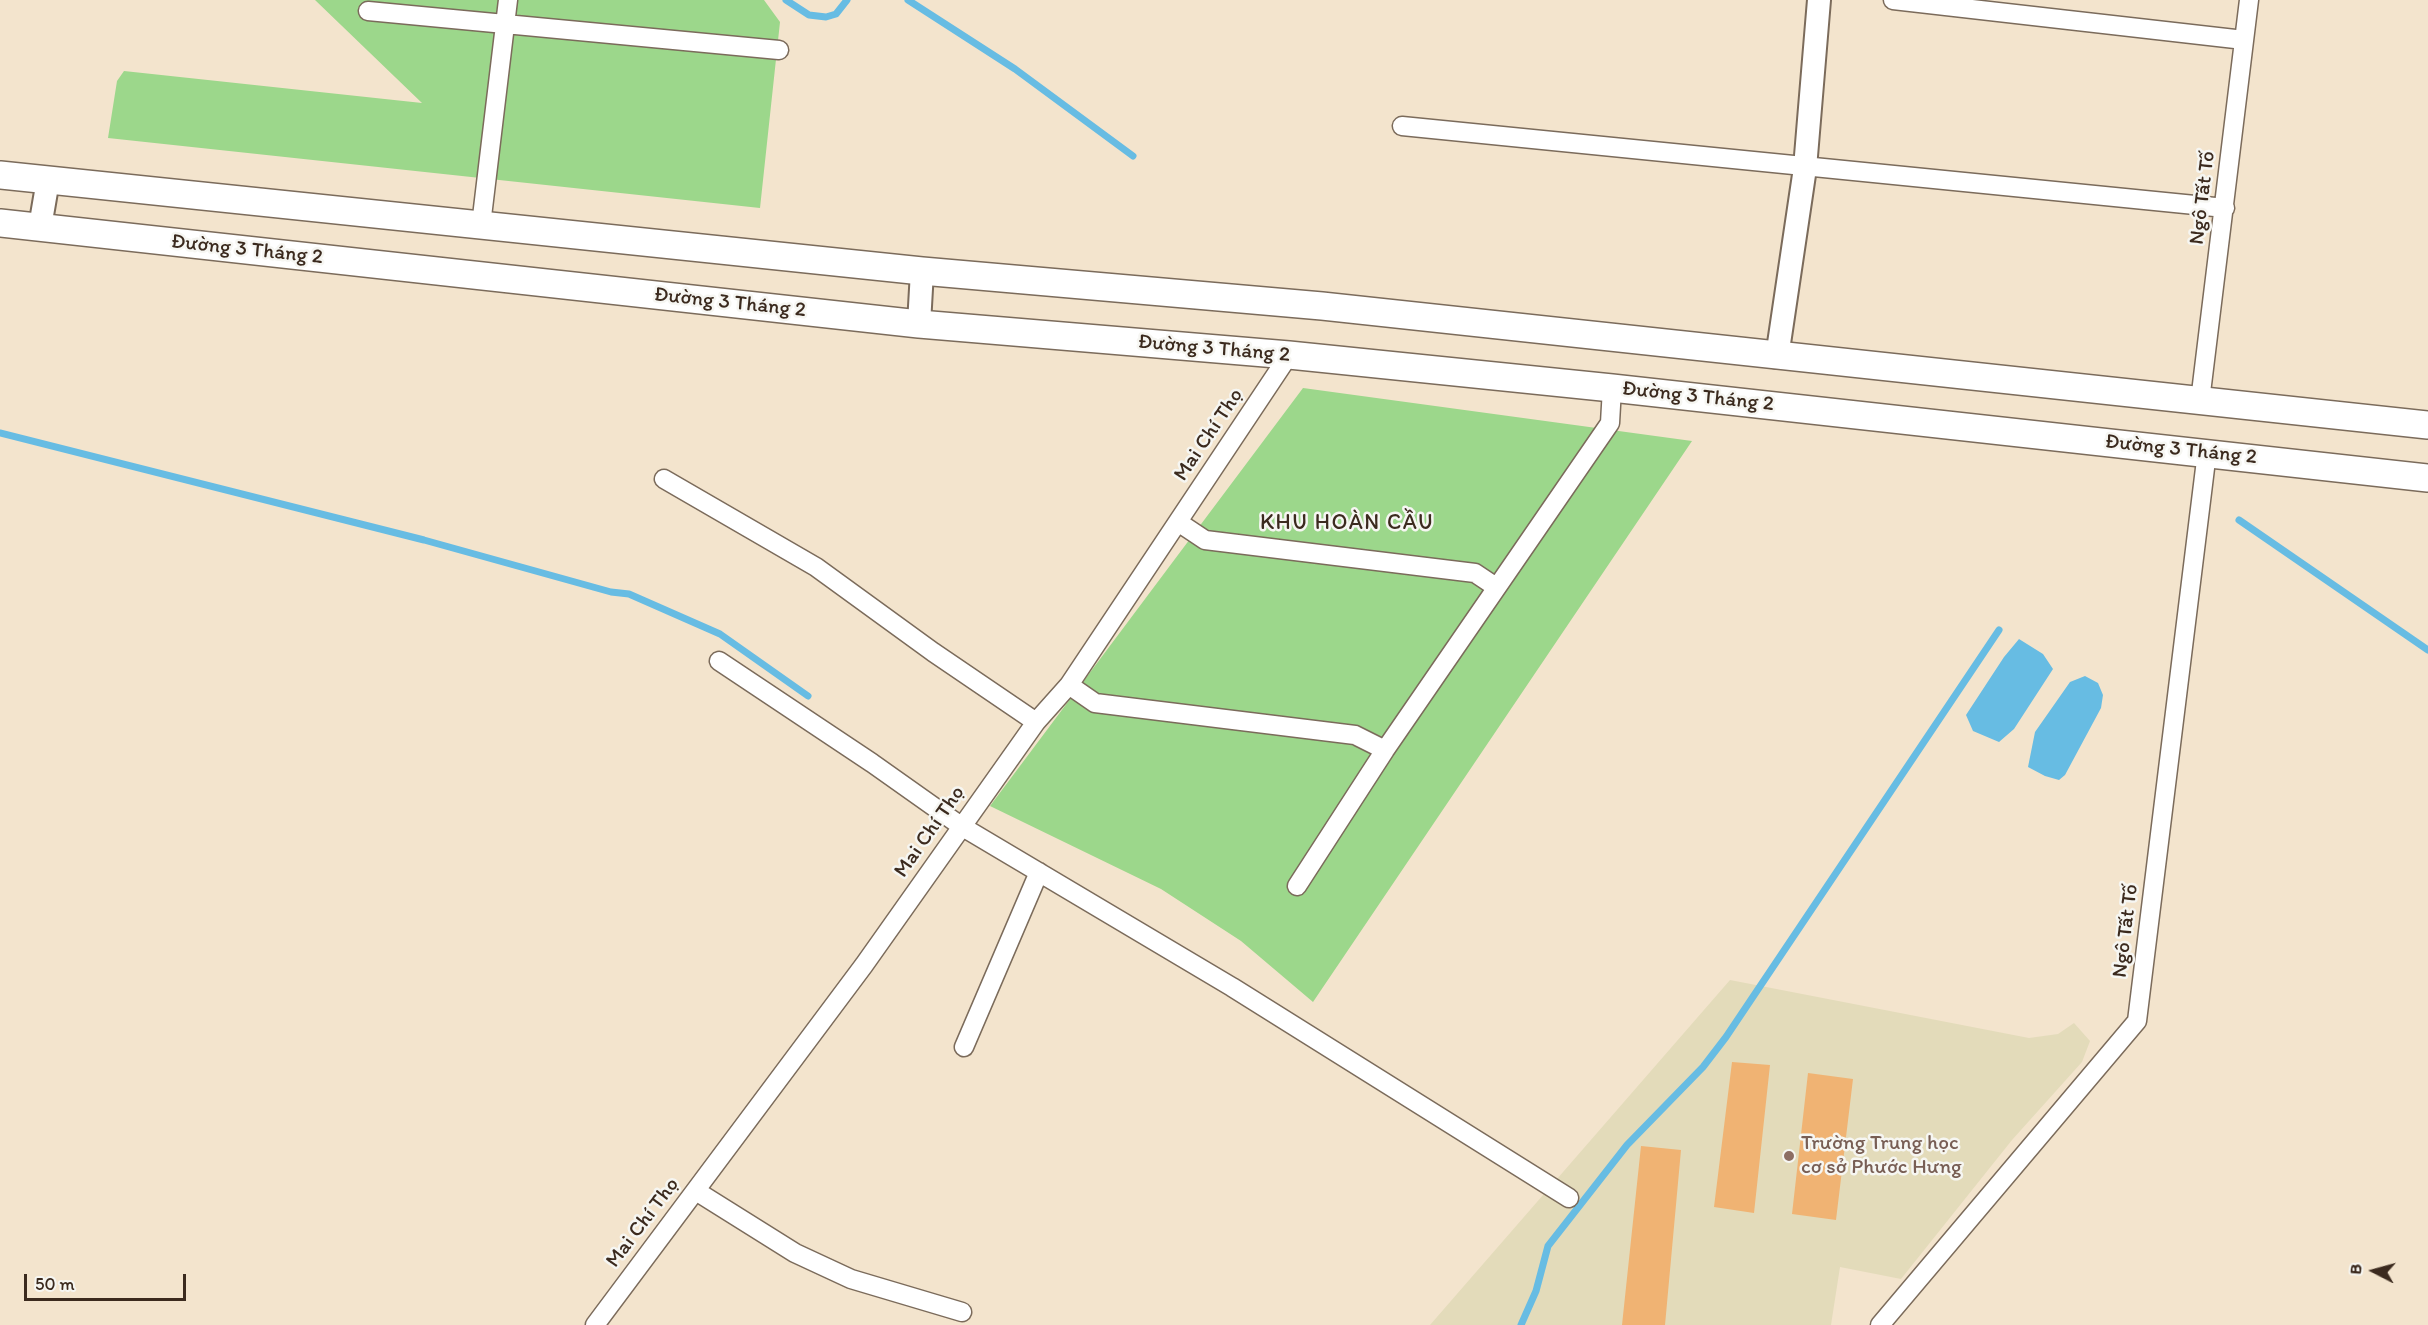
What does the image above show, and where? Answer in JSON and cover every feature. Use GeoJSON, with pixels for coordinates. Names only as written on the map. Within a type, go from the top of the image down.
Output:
{"type":"FeatureCollection","features":[{"type":"Feature","properties":{"kind":"main road"},"geometry":{"type":"LineString","coordinates":[[0,175],[922,271],[1322,306],[1777,357],[2428,425]]}},
{"type":"Feature","properties":{"kind":"main road","name":"Đường 3 Tháng 2"},"geometry":{"type":"LineString","coordinates":[[0,223],[918,324],[1289,355],[2207,452],[2428,478]]}},
{"type":"Feature","properties":{"kind":"street"},"geometry":{"type":"LineString","coordinates":[[481,225],[508,0]]}},
{"type":"Feature","properties":{"kind":"street"},"geometry":{"type":"LineString","coordinates":[[1777,357],[1805,168],[1819,0]]}},
{"type":"Feature","properties":{"kind":"street"},"geometry":{"type":"LineString","coordinates":[[1893,0],[2244,39]]}},
{"type":"Feature","properties":{"kind":"street","name":"Ngô Tất Tố"},"geometry":{"type":"LineString","coordinates":[[2200,401],[2249,0]]}},
{"type":"Feature","properties":{"kind":"street"},"geometry":{"type":"LineString","coordinates":[[368,11],[779,50]]}},
{"type":"Feature","properties":{"kind":"street"},"geometry":{"type":"LineString","coordinates":[[1402,126],[1805,168],[2225,208]]}},
{"type":"Feature","properties":{"kind":"street"},"geometry":{"type":"LineString","coordinates":[[40,227],[48,180]]}},
{"type":"Feature","properties":{"kind":"street"},"geometry":{"type":"LineString","coordinates":[[918,324],[922,271]]}},
{"type":"Feature","properties":{"kind":"street","name":"Mai Chí Thọ"},"geometry":{"type":"LineString","coordinates":[[596,1325],[864,965],[1036,722],[1069,685],[1289,355]]}},
{"type":"Feature","properties":{"kind":"street"},"geometry":{"type":"LineString","coordinates":[[1297,886],[1385,750],[1610,423],[1612,388]]}},
{"type":"Feature","properties":{"kind":"street","name":"Ngô Tất Tố"},"geometry":{"type":"LineString","coordinates":[[1880,1325],[2137,1021],[2207,452]]}},
{"type":"Feature","properties":{"kind":"street"},"geometry":{"type":"LineString","coordinates":[[664,479],[816,567],[933,652],[1036,722]]}},
{"type":"Feature","properties":{"kind":"street"},"geometry":{"type":"LineString","coordinates":[[1178,522],[1205,540],[1475,573],[1496,587]]}},
{"type":"Feature","properties":{"kind":"street"},"geometry":{"type":"LineString","coordinates":[[719,661],[846,745],[961,826],[1232,987],[1569,1198]]}},
{"type":"Feature","properties":{"kind":"street"},"geometry":{"type":"LineString","coordinates":[[1069,685],[1095,703],[1355,735],[1385,750]]}},
{"type":"Feature","properties":{"kind":"street"},"geometry":{"type":"LineString","coordinates":[[964,1047],[1039,872]]}},
{"type":"Feature","properties":{"kind":"street"},"geometry":{"type":"LineString","coordinates":[[696,1191],[795,1253],[851,1279],[962,1312]]}},
{"type":"Feature","properties":{"kind":"shaded area","name":"Trường Trung học cơ sở Phước Hưng"},"geometry":{"type":"Polygon","coordinates":[[[1730,980],[2029,1038],[2058,1034],[2074,1023],[2090,1041],[2082,1062],[2012,1140],[1901,1279],[1840,1267],[1831,1325],[1430,1325],[1730,980]]]}},
{"type":"Feature","properties":{"kind":"green space"},"geometry":{"type":"Polygon","coordinates":[[[315,0],[764,0],[780,22],[760,208],[108,138],[117,81],[124,71],[422,103],[315,0]]]}},
{"type":"Feature","properties":{"kind":"green space"},"geometry":{"type":"Polygon","coordinates":[[[1303,388],[1692,441],[1313,1002],[1241,941],[1161,889],[990,806],[1303,388]]]}},
{"type":"Feature","properties":{"kind":"water"},"geometry":{"type":"Polygon","coordinates":[[[2019,639],[2043,654],[2053,669],[2014,729],[1999,742],[1973,731],[1966,715],[2004,657],[2019,639]]]}},
{"type":"Feature","properties":{"kind":"water"},"geometry":{"type":"Polygon","coordinates":[[[2085,676],[2098,683],[2103,695],[2101,708],[2065,775],[2059,780],[2045,776],[2028,767],[2035,732],[2070,682],[2085,676]]]}},
{"type":"Feature","properties":{"kind":"building"},"geometry":{"type":"Polygon","coordinates":[[[1732,1062],[1770,1065],[1754,1213],[1714,1207],[1732,1062]]]}},
{"type":"Feature","properties":{"kind":"building"},"geometry":{"type":"Polygon","coordinates":[[[1808,1073],[1853,1079],[1836,1220],[1792,1214],[1808,1073]]]}},
{"type":"Feature","properties":{"kind":"building"},"geometry":{"type":"Polygon","coordinates":[[[1641,1146],[1681,1150],[1665,1325],[1622,1325],[1641,1146]]]}},
{"type":"Feature","properties":{"kind":"waterway"},"geometry":{"type":"LineString","coordinates":[[786,0],[809,15],[826,17],[836,14],[847,0]]}},
{"type":"Feature","properties":{"kind":"waterway"},"geometry":{"type":"LineString","coordinates":[[908,0],[1015,69],[1133,156]]}},
{"type":"Feature","properties":{"kind":"waterway"},"geometry":{"type":"LineString","coordinates":[[0,433],[424,540],[611,592],[629,594],[720,634],[808,696]]}},
{"type":"Feature","properties":{"kind":"waterway"},"geometry":{"type":"LineString","coordinates":[[2239,520],[2428,650]]}},
{"type":"Feature","properties":{"kind":"waterway"},"geometry":{"type":"LineString","coordinates":[[1521,1325],[1536,1291],[1548,1246],[1627,1145],[1703,1067],[1726,1037],[1999,630]]}},
{"type":"Feature","properties":{"kind":"place","name":"Trường Trung học cơ sở Phước Hưng"},"geometry":{"type":"Point","coordinates":[1789,1156]}},
{"type":"Feature","properties":{"kind":"district","name":"KHU HOÀN CẦU"},"geometry":{"type":"Point","coordinates":[1347,523]}}]}
